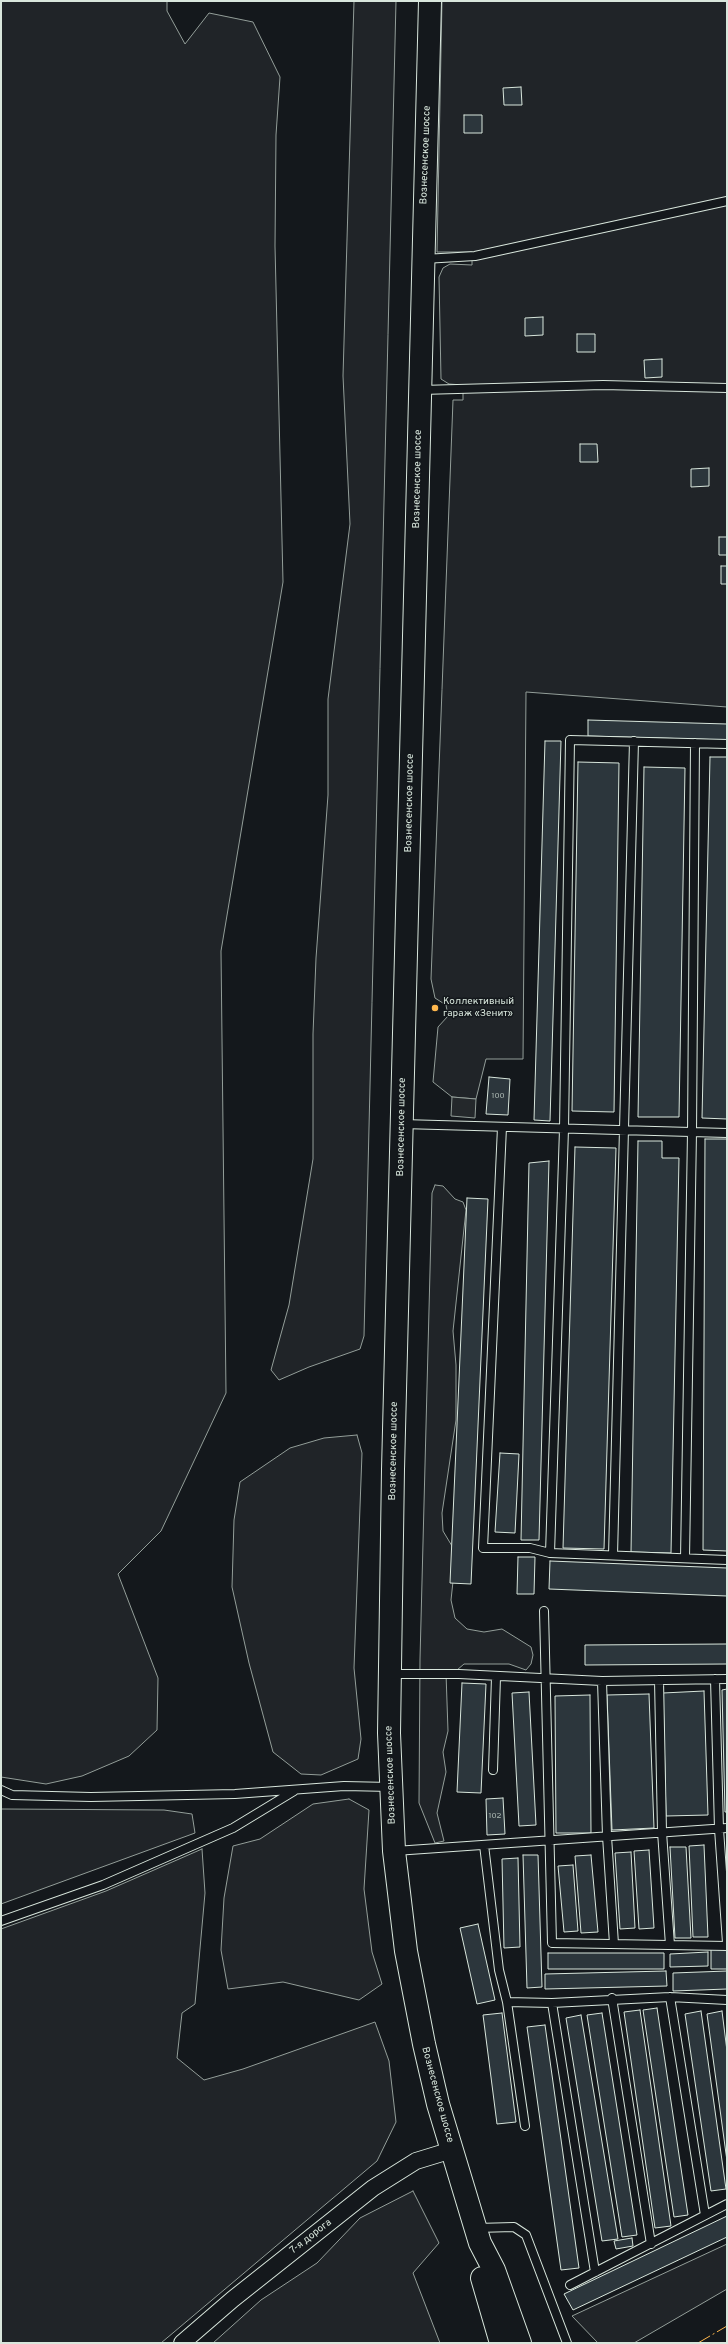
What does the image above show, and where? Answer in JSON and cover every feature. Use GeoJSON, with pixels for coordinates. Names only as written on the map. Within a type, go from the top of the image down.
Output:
{"type":"FeatureCollection","features":[{"type":"Feature","properties":{"kind":"main road","name":"Вознесенское шоссе"},"geometry":{"type":"LineString","coordinates":[[430,1],[390,1674],[394,1851],[406,1951],[424,2044],[452,2150],[478,2235],[494,2270],[520,2343]]}},
{"type":"Feature","properties":{"kind":"main road","name":"Вознесенское шоссе"},"geometry":{"type":"LineString","coordinates":[[478,2235],[480,2270],[501,2343]]}},
{"type":"Feature","properties":{"kind":"street","name":"7-я дорога"},"geometry":{"type":"LineString","coordinates":[[182,2343],[233,2299],[373,2188],[416,2161],[452,2150]]}},
{"type":"Feature","properties":{"kind":"lane"},"geometry":{"type":"LineString","coordinates":[[423,259],[475,256],[727,200]]}},
{"type":"Feature","properties":{"kind":"lane"},"geometry":{"type":"LineString","coordinates":[[420,390],[603,385],[727,388]]}},
{"type":"Feature","properties":{"kind":"lane"},"geometry":{"type":"LineString","coordinates":[[550,1553],[564,1129],[570,740],[727,744]]}},
{"type":"Feature","properties":{"kind":"lane"},"geometry":{"type":"LineString","coordinates":[[613,1555],[634,741]]}},
{"type":"Feature","properties":{"kind":"lane"},"geometry":{"type":"LineString","coordinates":[[685,1558],[692,1132],[695,743]]}},
{"type":"Feature","properties":{"kind":"lane"},"geometry":{"type":"LineString","coordinates":[[402,1124],[727,1132]]}},
{"type":"Feature","properties":{"kind":"lane"},"geometry":{"type":"LineString","coordinates":[[502,1127],[482,1548],[530,1548],[550,1553],[727,1560]]}},
{"type":"Feature","properties":{"kind":"lane"},"geometry":{"type":"LineString","coordinates":[[544,1610],[552,1943],[670,1945],[727,1944],[723,1828],[715,1679]]}},
{"type":"Feature","properties":{"kind":"lane"},"geometry":{"type":"LineString","coordinates":[[390,1674],[459,1674],[602,1681],[727,1679]]}},
{"type":"Feature","properties":{"kind":"lane"},"geometry":{"type":"LineString","coordinates":[[493,1770],[496,1677]]}},
{"type":"Feature","properties":{"kind":"lane"},"geometry":{"type":"LineString","coordinates":[[659,1680],[662,1832],[670,1945]]}},
{"type":"Feature","properties":{"kind":"lane"},"geometry":{"type":"LineString","coordinates":[[602,1681],[607,1836],[614,1944]]}},
{"type":"Feature","properties":{"kind":"lane"},"geometry":{"type":"LineString","coordinates":[[1,1790],[12,1794],[91,1797],[234,1794],[344,1786],[392,1787]]}},
{"type":"Feature","properties":{"kind":"lane"},"geometry":{"type":"LineString","coordinates":[[1,1921],[103,1885],[233,1828],[296,1789]]}},
{"type":"Feature","properties":{"kind":"lane"},"geometry":{"type":"LineString","coordinates":[[394,1851],[723,1828]]}},
{"type":"Feature","properties":{"kind":"lane"},"geometry":{"type":"LineString","coordinates":[[484,1845],[499,1970],[507,2002],[525,2126]]}},
{"type":"Feature","properties":{"kind":"lane"},"geometry":{"type":"LineString","coordinates":[[507,2002],[552,2003],[612,1998],[670,1997],[727,2000]]}},
{"type":"Feature","properties":{"kind":"lane"},"geometry":{"type":"LineString","coordinates":[[670,1997],[705,2215]]}},
{"type":"Feature","properties":{"kind":"lane"},"geometry":{"type":"LineString","coordinates":[[612,1998],[650,2244]]}},
{"type":"Feature","properties":{"kind":"lane"},"geometry":{"type":"LineString","coordinates":[[552,2003],[595,2272]]}},
{"type":"Feature","properties":{"kind":"lane"},"geometry":{"type":"LineString","coordinates":[[570,2285],[727,2204]]}},
{"type":"Feature","properties":{"kind":"lane"},"geometry":{"type":"LineString","coordinates":[[478,2235],[514,2228],[526,2235],[567,2343]]}},
{"type":"Feature","properties":{"kind":"shaded area"},"geometry":{"type":"Polygon","coordinates":[[[1,1],[167,1],[167,11],[185,44],[209,13],[253,22],[280,77],[276,135],[275,246],[283,582],[221,951],[226,1393],[161,1531],[118,1574],[158,1678],[157,1730],[129,1756],[82,1776],[46,1784],[1,1777],[1,1]]]}},
{"type":"Feature","properties":{"kind":"shaded area"},"geometry":{"type":"Polygon","coordinates":[[[354,1],[396,1],[364,1336],[360,1349],[309,1367],[279,1380],[271,1370],[289,1305],[313,1159],[313,1034],[316,958],[328,795],[328,699],[350,524],[343,376],[354,1]]]}},
{"type":"Feature","properties":{"kind":"shaded area"},"geometry":{"type":"Polygon","coordinates":[[[442,1],[727,1],[727,707],[526,692],[523,1059],[486,1059],[476,1099],[452,1097],[433,1082],[438,1027],[448,1016],[446,1005],[435,998],[431,979],[453,400],[463,400],[463,385],[449,384],[441,379],[439,277],[443,268],[450,264],[472,265],[472,252],[437,252],[442,1]]]}},
{"type":"Feature","properties":{"kind":"shaded area"},"geometry":{"type":"Polygon","coordinates":[[[452,1097],[476,1099],[475,1118],[451,1116],[452,1097]]]}},
{"type":"Feature","properties":{"kind":"shaded area"},"geometry":{"type":"Polygon","coordinates":[[[435,1185],[443,1186],[455,1199],[463,1202],[466,1210],[453,1331],[456,1365],[456,1420],[442,1513],[443,1531],[452,1546],[455,1563],[451,1600],[455,1618],[467,1629],[484,1632],[502,1629],[531,1647],[533,1655],[531,1664],[526,1670],[509,1664],[464,1664],[457,1670],[446,1673],[448,1731],[443,1752],[446,1772],[437,1813],[444,1841],[435,1843],[419,1803],[420,1659],[432,1193],[435,1185]]]}},
{"type":"Feature","properties":{"kind":"shaded area"},"geometry":{"type":"Polygon","coordinates":[[[357,1435],[362,1453],[354,1668],[361,1739],[358,1759],[321,1775],[301,1774],[273,1752],[249,1663],[232,1587],[234,1520],[240,1482],[290,1448],[324,1438],[357,1435]]]}},
{"type":"Feature","properties":{"kind":"shaded area"},"geometry":{"type":"Polygon","coordinates":[[[349,1799],[369,1810],[364,1889],[372,1952],[382,1984],[359,2000],[283,1982],[228,1989],[221,1950],[224,1898],[233,1846],[260,1839],[313,1804],[349,1799]]]}},
{"type":"Feature","properties":{"kind":"shaded area"},"geometry":{"type":"Polygon","coordinates":[[[1,1809],[164,1810],[192,1814],[195,1833],[1,1904],[1,1809]]]}},
{"type":"Feature","properties":{"kind":"shaded area"},"geometry":{"type":"Polygon","coordinates":[[[202,1849],[205,1893],[195,2004],[182,2013],[177,2058],[204,2080],[243,2069],[375,2022],[389,2061],[396,2122],[377,2161],[161,2343],[1,2343],[1,1929],[106,1891],[202,1849]]]}},
{"type":"Feature","properties":{"kind":"shaded area"},"geometry":{"type":"Polygon","coordinates":[[[413,2191],[439,2243],[413,2273],[440,2343],[213,2343],[261,2300],[317,2263],[360,2218],[413,2191]]]}},
{"type":"Feature","properties":{"kind":"shaded area"},"geometry":{"type":"Polygon","coordinates":[[[727,2244],[727,2289],[634,2343],[598,2343],[572,2316],[727,2244]]]}},
{"type":"Feature","properties":{"kind":"building"},"geometry":{"type":"Polygon","coordinates":[[[521,87],[522,105],[504,105],[503,88],[521,87]]]}},
{"type":"Feature","properties":{"kind":"building"},"geometry":{"type":"Polygon","coordinates":[[[464,115],[482,115],[482,133],[464,133],[464,115]]]}},
{"type":"Feature","properties":{"kind":"building"},"geometry":{"type":"Polygon","coordinates":[[[543,317],[543,335],[525,336],[525,318],[543,317]]]}},
{"type":"Feature","properties":{"kind":"building"},"geometry":{"type":"Polygon","coordinates":[[[577,334],[595,334],[595,352],[577,352],[577,334]]]}},
{"type":"Feature","properties":{"kind":"building"},"geometry":{"type":"Polygon","coordinates":[[[662,359],[662,377],[645,378],[644,360],[662,359]]]}},
{"type":"Feature","properties":{"kind":"building"},"geometry":{"type":"Polygon","coordinates":[[[580,444],[597,444],[598,462],[580,462],[580,444]]]}},
{"type":"Feature","properties":{"kind":"building"},"geometry":{"type":"Polygon","coordinates":[[[709,468],[709,486],[691,487],[691,469],[709,468]]]}},
{"type":"Feature","properties":{"kind":"building"},"geometry":{"type":"Polygon","coordinates":[[[719,537],[727,537],[727,555],[719,555],[719,537]]]}},
{"type":"Feature","properties":{"kind":"building"},"geometry":{"type":"Polygon","coordinates":[[[721,566],[727,566],[727,584],[721,584],[721,566]]]}},
{"type":"Feature","properties":{"kind":"building"},"geometry":{"type":"Polygon","coordinates":[[[588,720],[727,724],[727,740],[588,736],[588,720]]]}},
{"type":"Feature","properties":{"kind":"building"},"geometry":{"type":"Polygon","coordinates":[[[545,741],[561,741],[550,1121],[534,1120],[545,741]]]}},
{"type":"Feature","properties":{"kind":"building"},"geometry":{"type":"Polygon","coordinates":[[[710,757],[727,757],[727,1119],[702,1118],[710,757]]]}},
{"type":"Feature","properties":{"kind":"building"},"geometry":{"type":"Polygon","coordinates":[[[578,762],[619,763],[614,1112],[572,1111],[578,762]]]}},
{"type":"Feature","properties":{"kind":"building"},"geometry":{"type":"Polygon","coordinates":[[[644,767],[685,768],[679,1117],[638,1117],[644,767]]]}},
{"type":"Feature","properties":{"kind":"building"},"geometry":{"type":"Polygon","coordinates":[[[489,1077],[510,1079],[508,1115],[486,1114],[489,1077]]]}},
{"type":"Feature","properties":{"kind":"building"},"geometry":{"type":"Polygon","coordinates":[[[705,1139],[727,1139],[727,1551],[703,1550],[705,1139]]]}},
{"type":"Feature","properties":{"kind":"building"},"geometry":{"type":"Polygon","coordinates":[[[638,1141],[662,1141],[662,1158],[679,1158],[671,1553],[631,1552],[638,1141]]]}},
{"type":"Feature","properties":{"kind":"building"},"geometry":{"type":"Polygon","coordinates":[[[575,1147],[616,1148],[604,1549],[563,1548],[575,1147]]]}},
{"type":"Feature","properties":{"kind":"building"},"geometry":{"type":"Polygon","coordinates":[[[549,1161],[539,1540],[521,1540],[529,1163],[549,1161]]]}},
{"type":"Feature","properties":{"kind":"building"},"geometry":{"type":"Polygon","coordinates":[[[467,1198],[488,1199],[471,1584],[450,1583],[467,1198]]]}},
{"type":"Feature","properties":{"kind":"building"},"geometry":{"type":"Polygon","coordinates":[[[500,1453],[519,1454],[515,1533],[495,1532],[500,1453]]]}},
{"type":"Feature","properties":{"kind":"building"},"geometry":{"type":"Polygon","coordinates":[[[518,1557],[535,1557],[534,1594],[517,1594],[518,1557]]]}},
{"type":"Feature","properties":{"kind":"building"},"geometry":{"type":"Polygon","coordinates":[[[550,1561],[727,1568],[727,1596],[549,1589],[550,1561]]]}},
{"type":"Feature","properties":{"kind":"building"},"geometry":{"type":"Polygon","coordinates":[[[727,1644],[727,1664],[585,1665],[585,1645],[727,1644]]]}},
{"type":"Feature","properties":{"kind":"building"},"geometry":{"type":"Polygon","coordinates":[[[462,1683],[486,1684],[481,1793],[457,1792],[462,1683]]]}},
{"type":"Feature","properties":{"kind":"building"},"geometry":{"type":"Polygon","coordinates":[[[727,1689],[727,1812],[725,1812],[722,1690],[727,1689]]]}},
{"type":"Feature","properties":{"kind":"building"},"geometry":{"type":"Polygon","coordinates":[[[704,1691],[708,1815],[666,1816],[663,1693],[704,1691]]]}},
{"type":"Feature","properties":{"kind":"building"},"geometry":{"type":"Polygon","coordinates":[[[529,1692],[536,1825],[519,1826],[512,1693],[529,1692]]]}},
{"type":"Feature","properties":{"kind":"building"},"geometry":{"type":"Polygon","coordinates":[[[649,1694],[654,1828],[612,1830],[607,1695],[649,1694]]]}},
{"type":"Feature","properties":{"kind":"building"},"geometry":{"type":"Polygon","coordinates":[[[590,1695],[591,1833],[556,1833],[555,1696],[590,1695]]]}},
{"type":"Feature","properties":{"kind":"building"},"geometry":{"type":"Polygon","coordinates":[[[503,1798],[505,1834],[487,1835],[486,1799],[503,1798]]]}},
{"type":"Feature","properties":{"kind":"building"},"geometry":{"type":"Polygon","coordinates":[[[704,1845],[708,1937],[693,1937],[689,1846],[704,1845]]]}},
{"type":"Feature","properties":{"kind":"building"},"geometry":{"type":"Polygon","coordinates":[[[670,1847],[686,1847],[691,1938],[675,1938],[670,1847]]]}},
{"type":"Feature","properties":{"kind":"building"},"geometry":{"type":"Polygon","coordinates":[[[649,1850],[654,1928],[639,1929],[634,1851],[649,1850]]]}},
{"type":"Feature","properties":{"kind":"building"},"geometry":{"type":"Polygon","coordinates":[[[631,1852],[635,1928],[620,1929],[615,1853],[631,1852]]]}},
{"type":"Feature","properties":{"kind":"building"},"geometry":{"type":"Polygon","coordinates":[[[523,1855],[538,1855],[542,1987],[527,1988],[523,1855]]]}},
{"type":"Feature","properties":{"kind":"building"},"geometry":{"type":"Polygon","coordinates":[[[591,1855],[598,1932],[581,1933],[575,1856],[591,1855]]]}},
{"type":"Feature","properties":{"kind":"building"},"geometry":{"type":"Polygon","coordinates":[[[518,1858],[520,1947],[504,1948],[502,1859],[518,1858]]]}},
{"type":"Feature","properties":{"kind":"building"},"geometry":{"type":"Polygon","coordinates":[[[573,1865],[578,1931],[564,1932],[558,1866],[573,1865]]]}},
{"type":"Feature","properties":{"kind":"building"},"geometry":{"type":"Polygon","coordinates":[[[478,1924],[495,2000],[477,2004],[460,1928],[478,1924]]]}},
{"type":"Feature","properties":{"kind":"building"},"geometry":{"type":"Polygon","coordinates":[[[727,1948],[727,1969],[711,1969],[711,1949],[727,1948]]]}},
{"type":"Feature","properties":{"kind":"building"},"geometry":{"type":"Polygon","coordinates":[[[708,1952],[708,1966],[670,1967],[670,1954],[708,1952]]]}},
{"type":"Feature","properties":{"kind":"building"},"geometry":{"type":"Polygon","coordinates":[[[548,1953],[664,1953],[664,1969],[548,1969],[548,1953]]]}},
{"type":"Feature","properties":{"kind":"building"},"geometry":{"type":"Polygon","coordinates":[[[666,1971],[667,1986],[545,1989],[545,1974],[666,1971]]]}},
{"type":"Feature","properties":{"kind":"building"},"geometry":{"type":"Polygon","coordinates":[[[727,1971],[727,1989],[673,1991],[673,1973],[727,1971]]]}},
{"type":"Feature","properties":{"kind":"building"},"geometry":{"type":"Polygon","coordinates":[[[657,2008],[688,2215],[674,2217],[643,2010],[657,2008]]]}},
{"type":"Feature","properties":{"kind":"building"},"geometry":{"type":"Polygon","coordinates":[[[640,2010],[671,2226],[655,2228],[624,2012],[640,2010]]]}},
{"type":"Feature","properties":{"kind":"building"},"geometry":{"type":"Polygon","coordinates":[[[701,2011],[726,2189],[711,2191],[685,2014],[701,2011]]]}},
{"type":"Feature","properties":{"kind":"building"},"geometry":{"type":"Polygon","coordinates":[[[722,2011],[727,2051],[727,2161],[707,2014],[722,2011]]]}},
{"type":"Feature","properties":{"kind":"building"},"geometry":{"type":"Polygon","coordinates":[[[502,2013],[516,2122],[497,2124],[483,2015],[502,2013]]]}},
{"type":"Feature","properties":{"kind":"building"},"geometry":{"type":"Polygon","coordinates":[[[602,2013],[637,2235],[622,2237],[587,2015],[602,2013]]]}},
{"type":"Feature","properties":{"kind":"building"},"geometry":{"type":"Polygon","coordinates":[[[581,2015],[618,2239],[602,2241],[566,2018],[581,2015]]]}},
{"type":"Feature","properties":{"kind":"building"},"geometry":{"type":"Polygon","coordinates":[[[545,2025],[579,2268],[561,2270],[527,2027],[545,2025]]]}},
{"type":"Feature","properties":{"kind":"building"},"geometry":{"type":"Polygon","coordinates":[[[727,2216],[727,2237],[573,2310],[564,2294],[727,2216]]]}},
{"type":"Feature","properties":{"kind":"building"},"geometry":{"type":"Polygon","coordinates":[[[632,2238],[633,2246],[616,2249],[614,2241],[632,2238]]]}},
{"type":"Feature","properties":{"kind":"power"},"geometry":{"type":"LineString","coordinates":[[698,2343],[727,2326]]}},
{"type":"Feature","properties":{"kind":"place","name":"Коллективный гараж «Зенит»"},"geometry":{"type":"Point","coordinates":[435,1008]}}]}
